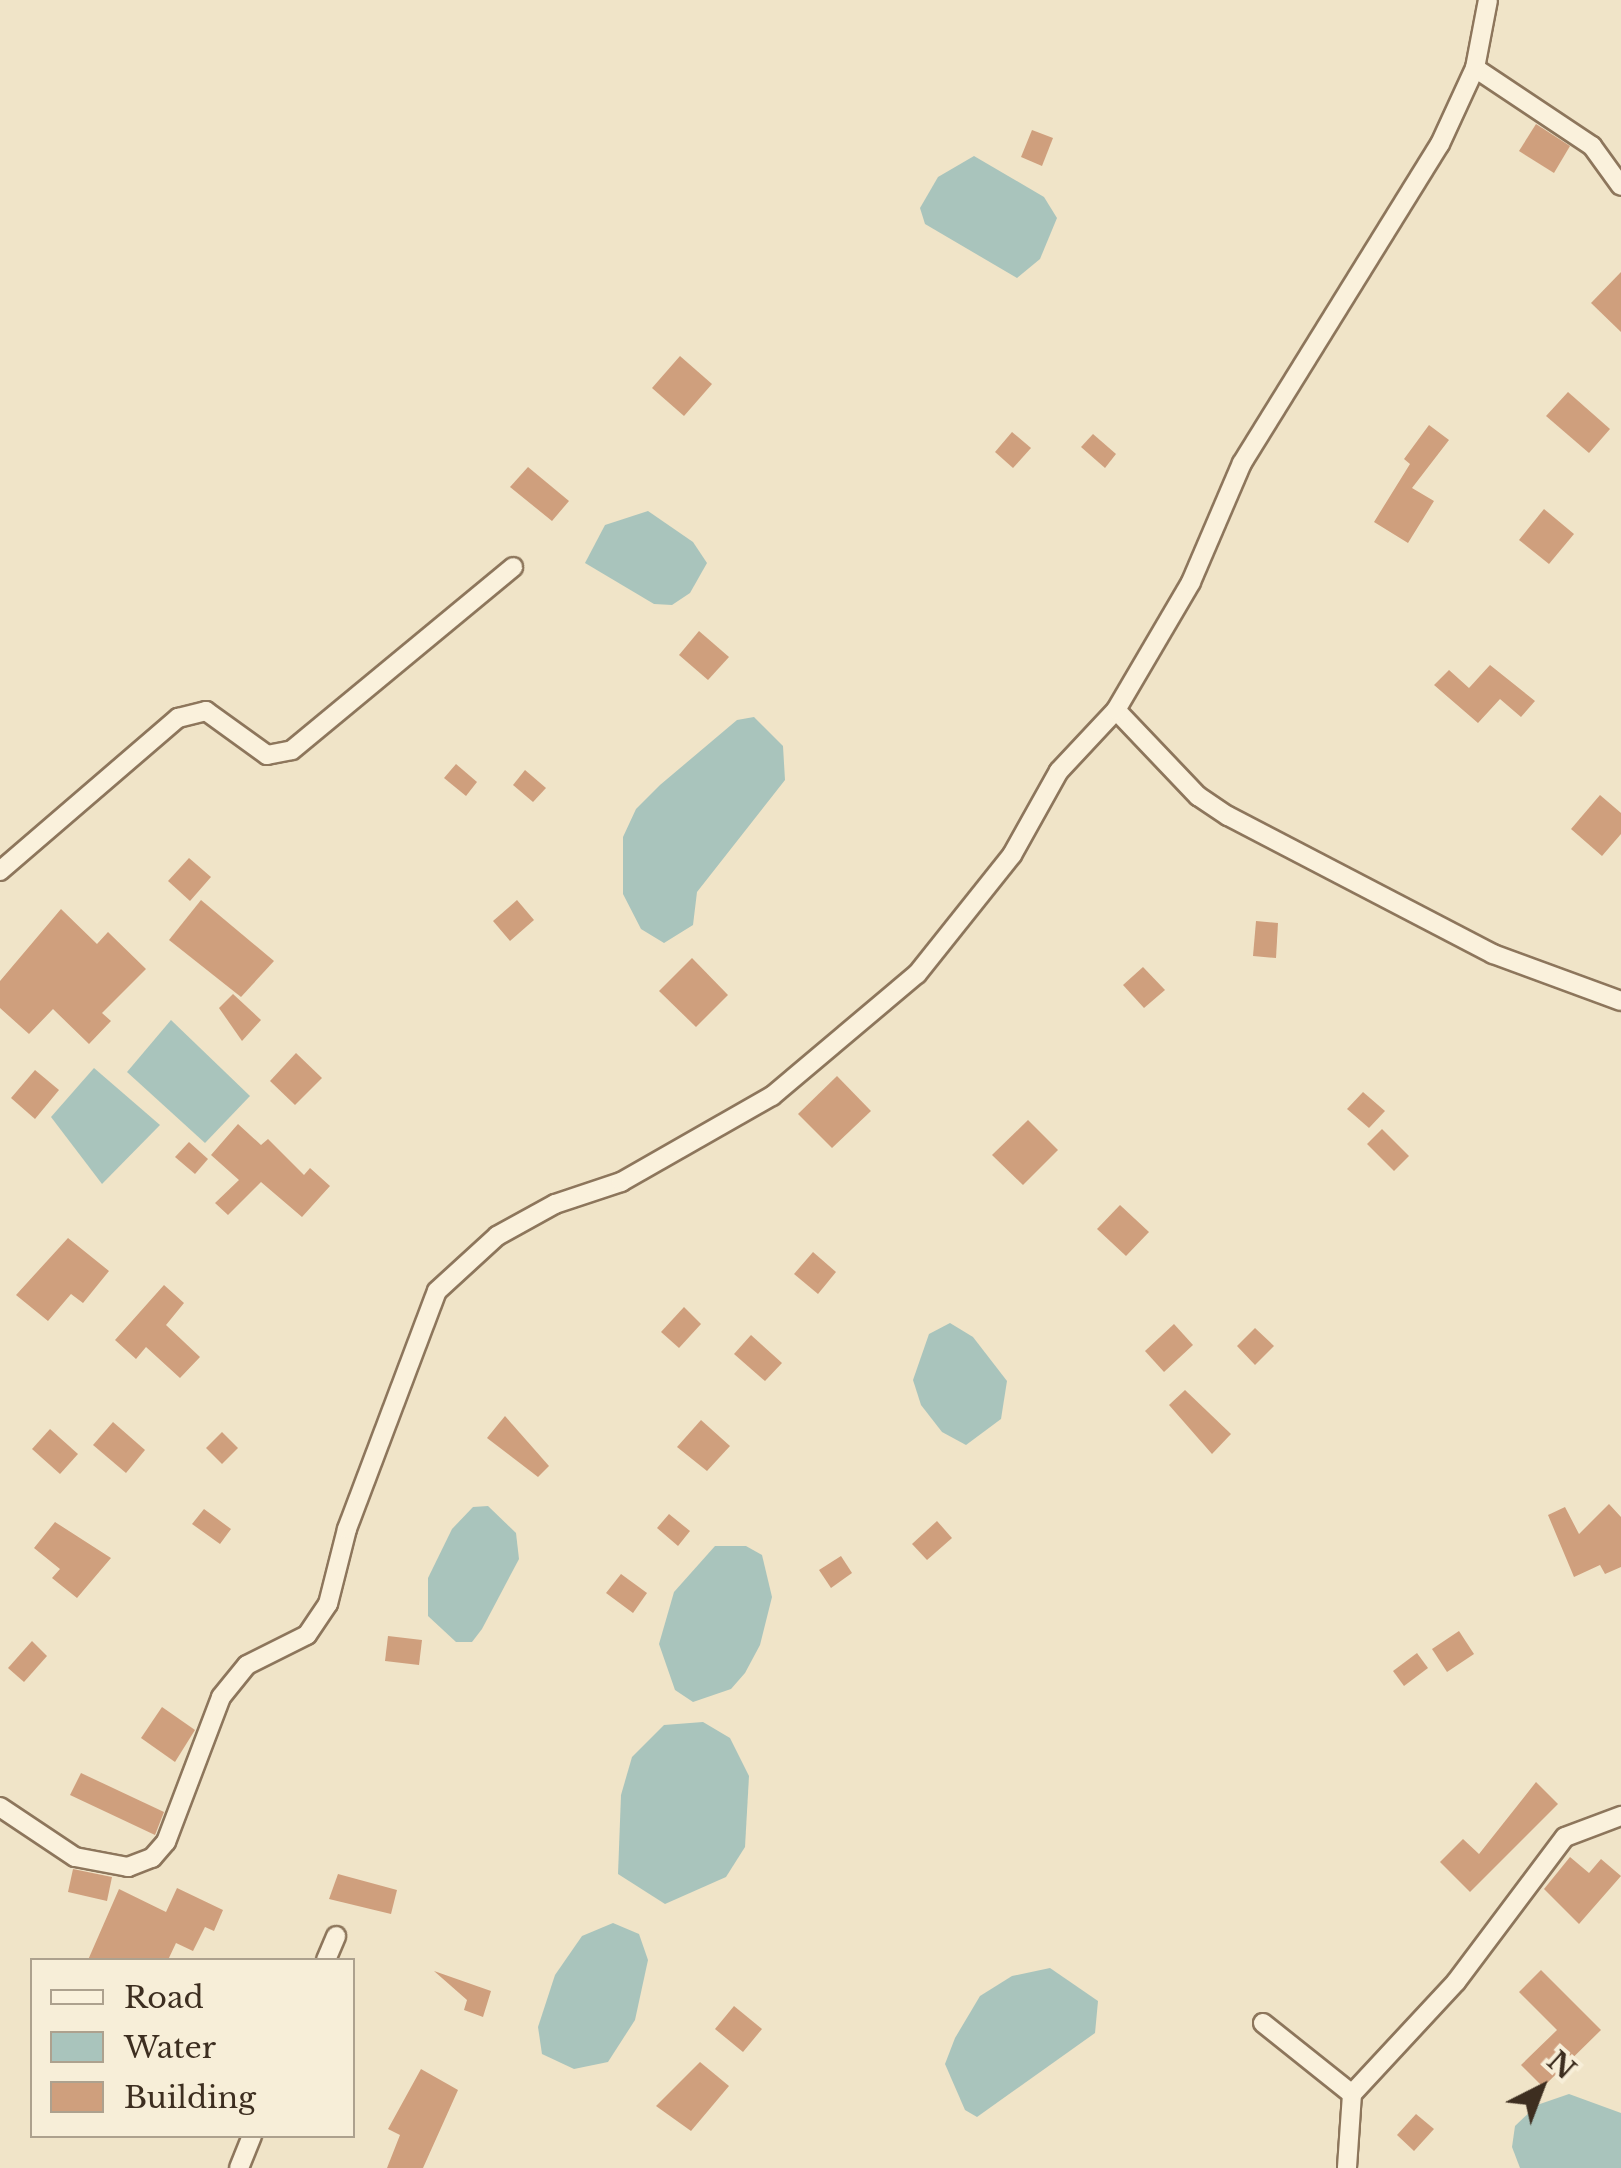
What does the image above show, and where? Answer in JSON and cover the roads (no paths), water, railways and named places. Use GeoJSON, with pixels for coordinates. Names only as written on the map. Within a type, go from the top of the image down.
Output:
{"type":"FeatureCollection","features":[{"type":"Feature","properties":{"kind":"street"},"geometry":{"type":"LineString","coordinates":[[0,1806],[75,1858],[128,1867],[152,1858],[166,1842],[221,1697],[247,1665],[307,1635],[328,1604],[347,1530],[437,1291],[497,1236],[555,1204],[621,1182],[772,1096],[839,1044],[918,974],[1012,855],[1059,771],[1116,710],[1191,582],[1242,463],[1440,144],[1475,68],[1488,0]]}},
{"type":"Feature","properties":{"kind":"street"},"geometry":{"type":"LineString","coordinates":[[1475,68],[1592,146],[1621,186]]}},
{"type":"Feature","properties":{"kind":"street"},"geometry":{"type":"LineString","coordinates":[[0,871],[178,718],[206,711],[267,756],[292,750],[513,567]]}},
{"type":"Feature","properties":{"kind":"street"},"geometry":{"type":"LineString","coordinates":[[1116,710],[1198,796],[1228,816],[1492,954],[1621,1001]]}},
{"type":"Feature","properties":{"kind":"street"},"geometry":{"type":"LineString","coordinates":[[1347,2168],[1352,2094],[1456,1982],[1565,1836],[1621,1816]]}},
{"type":"Feature","properties":{"kind":"street"},"geometry":{"type":"LineString","coordinates":[[327,1958],[336,1936]]}},
{"type":"Feature","properties":{"kind":"street"},"geometry":{"type":"LineString","coordinates":[[1264,2023],[1352,2094]]}},
{"type":"Feature","properties":{"kind":"street"},"geometry":{"type":"LineString","coordinates":[[239,2168],[251,2138]]}},
{"type":"Feature","properties":{"kind":"water"},"geometry":{"type":"Polygon","coordinates":[[[974,156],[1044,197],[1057,218],[1040,259],[1017,278],[925,224],[920,208],[938,177],[974,156]]]}},
{"type":"Feature","properties":{"kind":"water"},"geometry":{"type":"Polygon","coordinates":[[[648,511],[693,542],[707,563],[690,593],[672,605],[654,604],[585,563],[605,525],[648,511]]]}},
{"type":"Feature","properties":{"kind":"water"},"geometry":{"type":"Polygon","coordinates":[[[754,717],[783,746],[785,780],[697,892],[693,925],[664,943],[641,929],[623,894],[623,837],[636,809],[660,785],[737,720],[754,717]]]}},
{"type":"Feature","properties":{"kind":"water"},"geometry":{"type":"Polygon","coordinates":[[[171,1020],[250,1096],[205,1143],[127,1072],[171,1020]]]}},
{"type":"Feature","properties":{"kind":"water"},"geometry":{"type":"Polygon","coordinates":[[[94,1068],[160,1125],[102,1184],[51,1117],[94,1068]]]}},
{"type":"Feature","properties":{"kind":"water"},"geometry":{"type":"Polygon","coordinates":[[[950,1323],[973,1337],[1007,1381],[1001,1419],[966,1445],[942,1432],[921,1405],[913,1380],[929,1334],[950,1323]]]}},
{"type":"Feature","properties":{"kind":"water"},"geometry":{"type":"Polygon","coordinates":[[[488,1506],[516,1533],[519,1559],[482,1629],[472,1642],[456,1642],[428,1616],[428,1578],[452,1529],[473,1507],[488,1506]]]}},
{"type":"Feature","properties":{"kind":"water"},"geometry":{"type":"Polygon","coordinates":[[[715,1546],[746,1546],[762,1555],[772,1597],[760,1645],[745,1673],[731,1689],[693,1702],[675,1690],[659,1644],[674,1592],[715,1546]]]}},
{"type":"Feature","properties":{"kind":"water"},"geometry":{"type":"Polygon","coordinates":[[[703,1722],[730,1738],[749,1776],[745,1847],[726,1877],[665,1904],[618,1874],[621,1795],[632,1757],[664,1725],[703,1722]]]}},
{"type":"Feature","properties":{"kind":"water"},"geometry":{"type":"Polygon","coordinates":[[[613,1923],[639,1934],[648,1960],[635,2020],[608,2062],[574,2069],[542,2054],[538,2027],[555,1975],[582,1936],[613,1923]]]}},
{"type":"Feature","properties":{"kind":"water"},"geometry":{"type":"Polygon","coordinates":[[[1050,1968],[1098,2001],[1095,2033],[977,2117],[965,2110],[945,2064],[955,2038],[980,1996],[1012,1976],[1050,1968]]]}},
{"type":"Feature","properties":{"kind":"water"},"geometry":{"type":"Polygon","coordinates":[[[1569,2094],[1621,2113],[1621,2168],[1520,2168],[1512,2147],[1515,2126],[1537,2105],[1569,2094]]]}}]}
